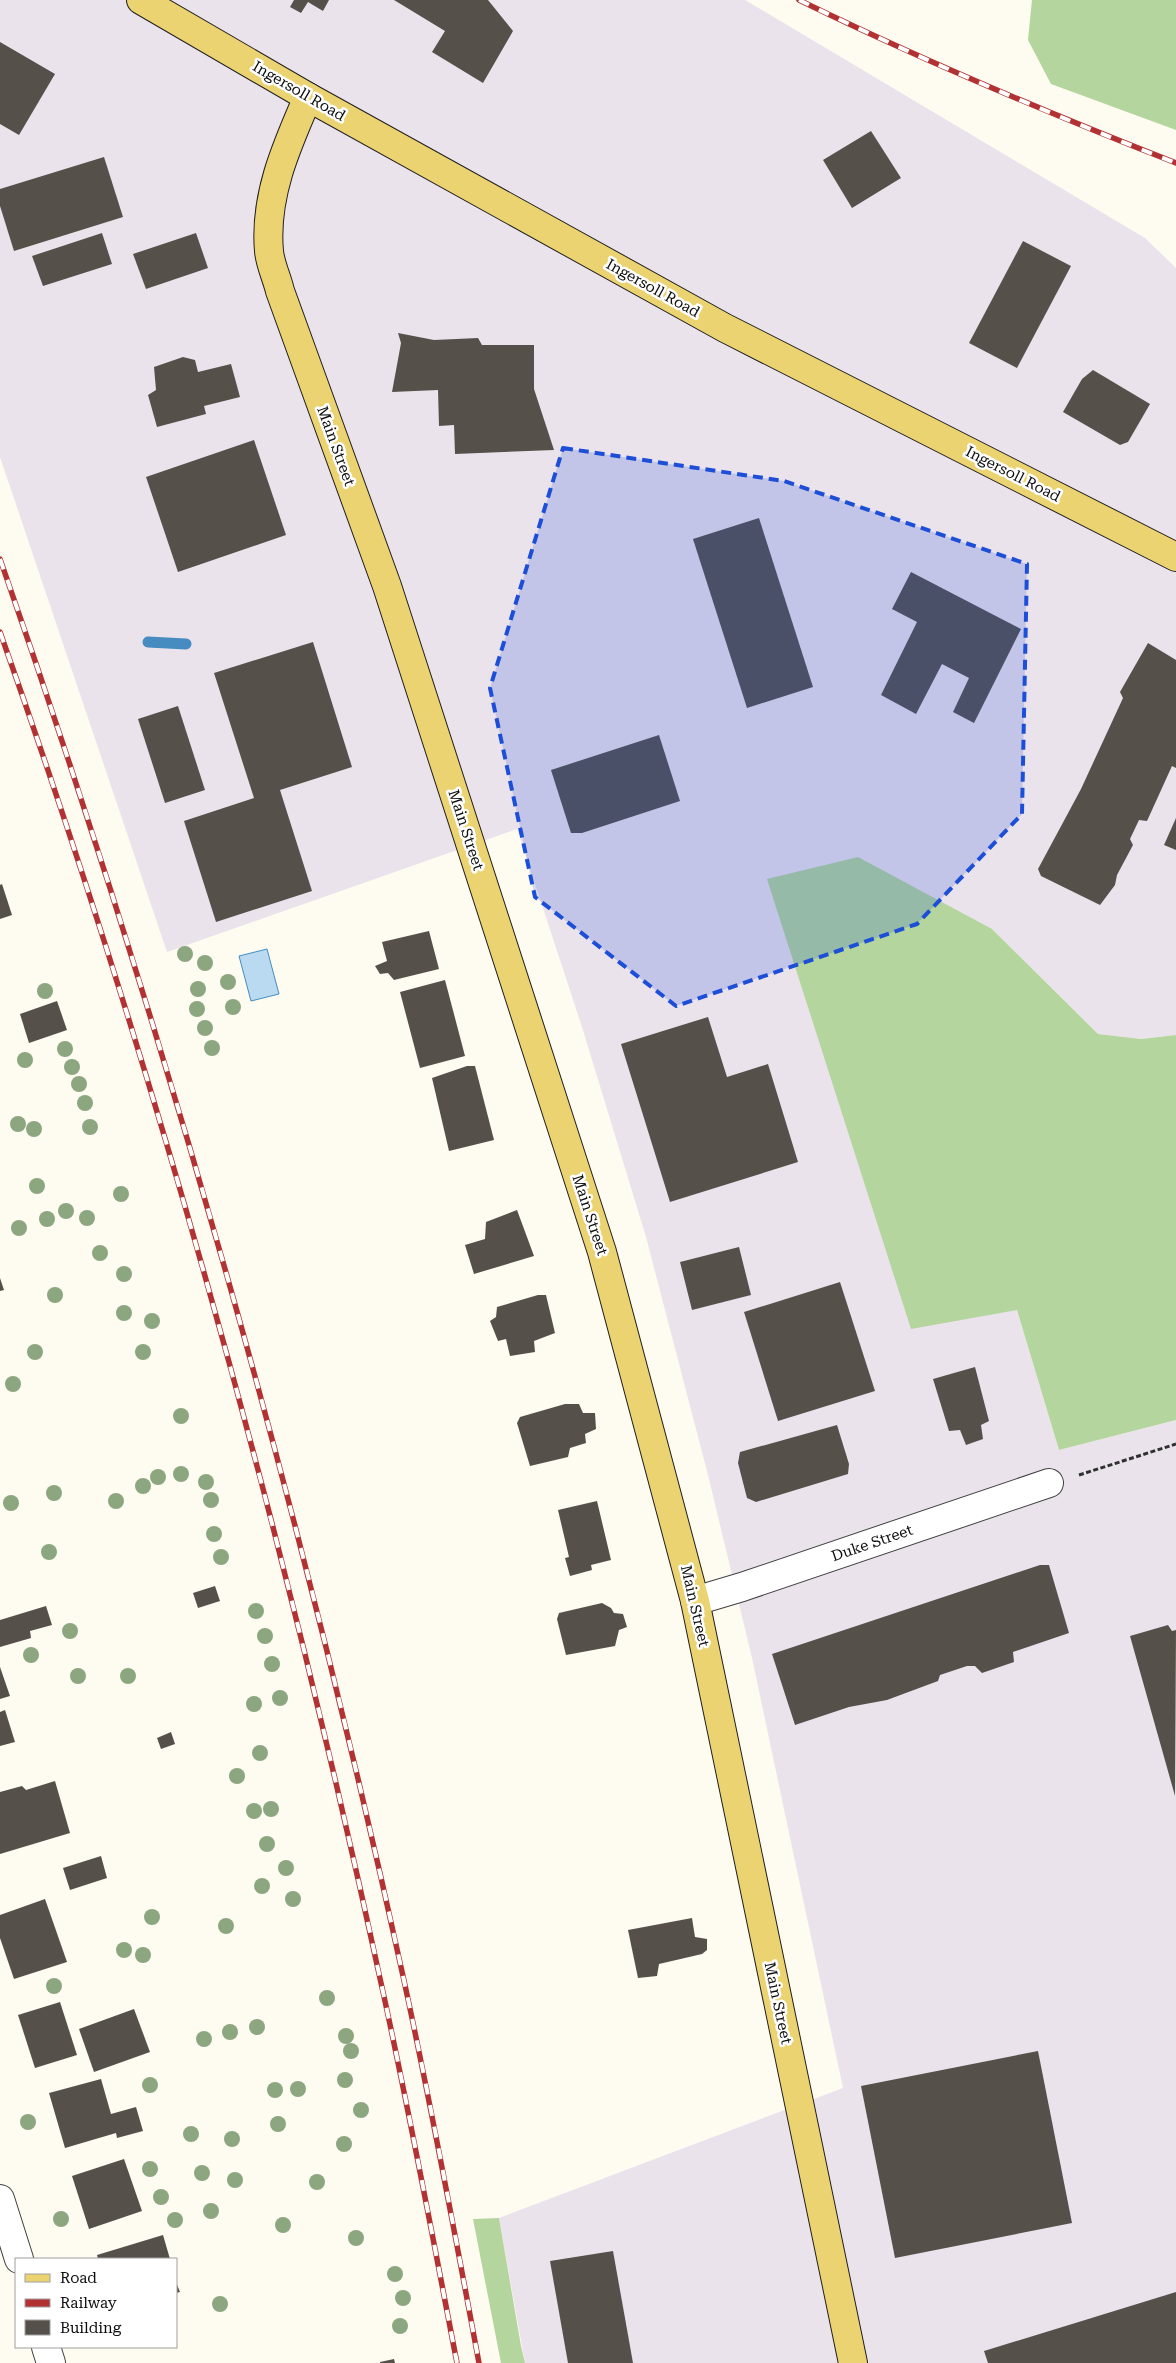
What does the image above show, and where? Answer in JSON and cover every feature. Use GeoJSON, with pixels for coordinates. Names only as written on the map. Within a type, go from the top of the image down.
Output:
{"type":"FeatureCollection","features":[{"type":"Feature","properties":{"kind":"main road","name":"Ingersoll Road"},"geometry":{"type":"LineString","coordinates":[[141,0],[308,97],[725,328],[1176,557]]}},
{"type":"Feature","properties":{"kind":"main road","name":"Main Street"},"geometry":{"type":"LineString","coordinates":[[308,97],[284,152],[269,209],[269,252],[284,300],[387,586],[602,1252],[695,1600],[853,2363]]}},
{"type":"Feature","properties":{"kind":"street","name":"Duke Street"},"geometry":{"type":"LineString","coordinates":[[695,1600],[742,1587],[1049,1483]]}},
{"type":"Feature","properties":{"kind":"street"},"geometry":{"type":"LineString","coordinates":[[0,2198],[19,2258]]}},
{"type":"Feature","properties":{"kind":"street"},"geometry":{"type":"LineString","coordinates":[[46,2348],[50,2363]]}},
{"type":"Feature","properties":{"kind":"path"},"geometry":{"type":"LineString","coordinates":[[1049,1483],[1101,1469],[1176,1444]]}},
{"type":"Feature","properties":{"kind":"highlighted area"},"geometry":{"type":"Polygon","coordinates":[[[563,448],[784,481],[1027,564],[1022,814],[917,924],[676,1006],[535,897],[490,688],[563,448]]]}},
{"type":"Feature","properties":{"kind":"shaded area"},"geometry":{"type":"Polygon","coordinates":[[[0,0],[745,0],[1145,238],[1176,268],[1176,1035],[1141,1039],[1098,1034],[992,929],[1017,1310],[1059,1450],[1176,1420],[1176,2363],[525,2363],[499,2218],[843,2088],[752,1658],[708,1475],[646,1237],[582,1027],[517,829],[167,952],[0,457],[0,0]]]}},
{"type":"Feature","properties":{"kind":"green space"},"geometry":{"type":"Polygon","coordinates":[[[1032,0],[1176,0],[1176,130],[1051,84],[1028,40],[1032,0]]]}},
{"type":"Feature","properties":{"kind":"green space"},"geometry":{"type":"Polygon","coordinates":[[[858,857],[992,929],[1098,1034],[1141,1039],[1176,1035],[1176,1420],[1059,1450],[1017,1310],[911,1329],[767,879],[858,857]]]}},
{"type":"Feature","properties":{"kind":"green space"},"geometry":{"type":"Polygon","coordinates":[[[499,2218],[525,2363],[501,2363],[473,2219],[499,2218]]]}},
{"type":"Feature","properties":{"kind":"water"},"geometry":{"type":"Polygon","coordinates":[[[267,949],[279,994],[251,1001],[239,956],[267,949]]]}},
{"type":"Feature","properties":{"kind":"building"},"geometry":{"type":"Polygon","coordinates":[[[294,0],[329,0],[323,11],[308,2],[301,13],[290,7],[294,0]]]}},
{"type":"Feature","properties":{"kind":"building"},"geometry":{"type":"Polygon","coordinates":[[[394,0],[488,0],[513,31],[483,83],[432,52],[445,31],[394,0]]]}},
{"type":"Feature","properties":{"kind":"building"},"geometry":{"type":"Polygon","coordinates":[[[0,42],[55,74],[19,135],[0,124],[0,42]]]}},
{"type":"Feature","properties":{"kind":"building"},"geometry":{"type":"Polygon","coordinates":[[[871,131],[901,178],[852,208],[823,160],[871,131]]]}},
{"type":"Feature","properties":{"kind":"building"},"geometry":{"type":"Polygon","coordinates":[[[104,157],[123,217],[14,251],[0,206],[0,189],[104,157]]]}},
{"type":"Feature","properties":{"kind":"building"},"geometry":{"type":"Polygon","coordinates":[[[102,233],[112,264],[43,286],[32,256],[102,233]]]}},
{"type":"Feature","properties":{"kind":"building"},"geometry":{"type":"Polygon","coordinates":[[[196,233],[208,268],[146,289],[133,254],[196,233]]]}},
{"type":"Feature","properties":{"kind":"building"},"geometry":{"type":"Polygon","coordinates":[[[1023,241],[1071,266],[1017,368],[969,343],[1023,241]]]}},
{"type":"Feature","properties":{"kind":"building"},"geometry":{"type":"Polygon","coordinates":[[[398,333],[434,340],[478,338],[482,345],[534,345],[534,389],[554,450],[455,454],[454,425],[439,426],[438,390],[392,392],[401,343],[398,333]]]}},
{"type":"Feature","properties":{"kind":"building"},"geometry":{"type":"Polygon","coordinates":[[[183,357],[195,360],[198,372],[231,364],[240,397],[204,406],[206,414],[157,427],[148,395],[156,390],[154,367],[183,357]]]}},
{"type":"Feature","properties":{"kind":"building"},"geometry":{"type":"Polygon","coordinates":[[[1093,370],[1150,404],[1128,442],[1120,445],[1063,412],[1082,379],[1093,370]]]}},
{"type":"Feature","properties":{"kind":"building"},"geometry":{"type":"Polygon","coordinates":[[[254,440],[286,535],[178,572],[146,477],[254,440]]]}},
{"type":"Feature","properties":{"kind":"building"},"geometry":{"type":"Polygon","coordinates":[[[759,518],[813,687],[747,708],[693,539],[759,518]]]}},
{"type":"Feature","properties":{"kind":"building"},"geometry":{"type":"Polygon","coordinates":[[[911,572],[1021,629],[974,723],[953,712],[969,678],[942,664],[916,714],[881,695],[917,622],[892,609],[911,572]]]}},
{"type":"Feature","properties":{"kind":"building"},"geometry":{"type":"Polygon","coordinates":[[[313,642],[352,767],[280,790],[312,891],[216,922],[184,821],[254,798],[214,673],[313,642]]]}},
{"type":"Feature","properties":{"kind":"building"},"geometry":{"type":"Polygon","coordinates":[[[1148,643],[1176,660],[1176,768],[1172,766],[1147,821],[1139,820],[1130,839],[1133,845],[1117,875],[1115,885],[1100,905],[1041,876],[1038,869],[1081,789],[1123,698],[1120,692],[1148,643]]]}},
{"type":"Feature","properties":{"kind":"building"},"geometry":{"type":"Polygon","coordinates":[[[178,706],[205,790],[165,803],[138,719],[178,706]]]}},
{"type":"Feature","properties":{"kind":"building"},"geometry":{"type":"Polygon","coordinates":[[[659,735],[680,801],[582,833],[571,833],[551,770],[659,735]]]}},
{"type":"Feature","properties":{"kind":"building"},"geometry":{"type":"Polygon","coordinates":[[[1176,818],[1176,850],[1164,845],[1176,818]]]}},
{"type":"Feature","properties":{"kind":"building"},"geometry":{"type":"Polygon","coordinates":[[[2,884],[12,915],[0,919],[0,885],[2,884]]]}},
{"type":"Feature","properties":{"kind":"building"},"geometry":{"type":"Polygon","coordinates":[[[429,931],[439,969],[394,980],[388,973],[380,974],[375,966],[387,961],[382,942],[429,931]]]}},
{"type":"Feature","properties":{"kind":"building"},"geometry":{"type":"Polygon","coordinates":[[[445,980],[465,1056],[420,1068],[400,992],[445,980]]]}},
{"type":"Feature","properties":{"kind":"building"},"geometry":{"type":"Polygon","coordinates":[[[57,1001],[67,1030],[29,1043],[20,1014],[57,1001]]]}},
{"type":"Feature","properties":{"kind":"building"},"geometry":{"type":"Polygon","coordinates":[[[708,1017],[727,1077],[768,1064],[798,1162],[670,1202],[621,1044],[708,1017]]]}},
{"type":"Feature","properties":{"kind":"building"},"geometry":{"type":"Polygon","coordinates":[[[467,1066],[475,1066],[494,1140],[449,1151],[432,1078],[467,1066]]]}},
{"type":"Feature","properties":{"kind":"building"},"geometry":{"type":"Polygon","coordinates":[[[517,1210],[534,1256],[474,1274],[465,1245],[485,1239],[486,1222],[517,1210]]]}},
{"type":"Feature","properties":{"kind":"building"},"geometry":{"type":"Polygon","coordinates":[[[739,1247],[751,1295],[692,1310],[680,1262],[739,1247]]]}},
{"type":"Feature","properties":{"kind":"building"},"geometry":{"type":"Polygon","coordinates":[[[0,1278],[4,1290],[0,1291],[0,1278]]]}},
{"type":"Feature","properties":{"kind":"building"},"geometry":{"type":"Polygon","coordinates":[[[840,1282],[875,1391],[778,1421],[744,1312],[840,1282]]]}},
{"type":"Feature","properties":{"kind":"building"},"geometry":{"type":"Polygon","coordinates":[[[538,1295],[546,1295],[555,1333],[534,1341],[535,1352],[510,1356],[506,1339],[498,1341],[490,1321],[496,1317],[497,1307],[538,1295]]]}},
{"type":"Feature","properties":{"kind":"building"},"geometry":{"type":"Polygon","coordinates":[[[975,1367],[989,1421],[981,1425],[983,1439],[966,1445],[960,1430],[949,1431],[933,1379],[975,1367]]]}},
{"type":"Feature","properties":{"kind":"building"},"geometry":{"type":"Polygon","coordinates":[[[565,1404],[579,1404],[583,1413],[595,1413],[596,1429],[585,1434],[586,1443],[570,1448],[568,1457],[530,1466],[517,1423],[520,1417],[565,1404]]]}},
{"type":"Feature","properties":{"kind":"building"},"geometry":{"type":"Polygon","coordinates":[[[837,1425],[849,1464],[848,1474],[756,1502],[747,1498],[738,1463],[740,1452],[837,1425]]]}},
{"type":"Feature","properties":{"kind":"building"},"geometry":{"type":"Polygon","coordinates":[[[597,1501],[611,1560],[591,1565],[592,1570],[570,1576],[565,1558],[569,1557],[558,1510],[597,1501]]]}},
{"type":"Feature","properties":{"kind":"building"},"geometry":{"type":"Polygon","coordinates":[[[1040,1565],[1049,1565],[1069,1633],[1013,1652],[1014,1662],[982,1673],[975,1666],[967,1666],[940,1675],[938,1681],[887,1700],[849,1707],[795,1725],[772,1654],[1040,1565]]]}},
{"type":"Feature","properties":{"kind":"building"},"geometry":{"type":"Polygon","coordinates":[[[215,1586],[220,1601],[198,1608],[193,1593],[215,1586]]]}},
{"type":"Feature","properties":{"kind":"building"},"geometry":{"type":"Polygon","coordinates":[[[602,1603],[611,1608],[614,1613],[623,1614],[627,1627],[619,1630],[615,1646],[566,1655],[557,1619],[559,1613],[602,1603]]]}},
{"type":"Feature","properties":{"kind":"building"},"geometry":{"type":"Polygon","coordinates":[[[46,1606],[52,1625],[30,1631],[31,1638],[0,1647],[0,1620],[46,1606]]]}},
{"type":"Feature","properties":{"kind":"building"},"geometry":{"type":"Polygon","coordinates":[[[1168,1625],[1172,1631],[1176,1630],[1175,1796],[1130,1636],[1168,1625]]]}},
{"type":"Feature","properties":{"kind":"building"},"geometry":{"type":"Polygon","coordinates":[[[0,1667],[10,1696],[0,1699],[0,1667]]]}},
{"type":"Feature","properties":{"kind":"building"},"geometry":{"type":"Polygon","coordinates":[[[5,1710],[15,1742],[0,1746],[0,1712],[5,1710]]]}},
{"type":"Feature","properties":{"kind":"building"},"geometry":{"type":"Polygon","coordinates":[[[171,1732],[175,1744],[161,1749],[157,1738],[171,1732]]]}},
{"type":"Feature","properties":{"kind":"building"},"geometry":{"type":"Polygon","coordinates":[[[55,1781],[70,1833],[0,1854],[0,1792],[22,1786],[26,1790],[55,1781]]]}},
{"type":"Feature","properties":{"kind":"building"},"geometry":{"type":"Polygon","coordinates":[[[101,1856],[107,1878],[70,1890],[63,1868],[101,1856]]]}},
{"type":"Feature","properties":{"kind":"building"},"geometry":{"type":"Polygon","coordinates":[[[45,1899],[67,1962],[14,1979],[0,1938],[0,1915],[45,1899]]]}},
{"type":"Feature","properties":{"kind":"building"},"geometry":{"type":"Polygon","coordinates":[[[692,1918],[695,1937],[707,1939],[707,1950],[702,1954],[659,1964],[657,1976],[638,1978],[628,1930],[692,1918]]]}},
{"type":"Feature","properties":{"kind":"building"},"geometry":{"type":"Polygon","coordinates":[[[60,2002],[77,2055],[35,2068],[18,2015],[60,2002]]]}},
{"type":"Feature","properties":{"kind":"building"},"geometry":{"type":"Polygon","coordinates":[[[134,2009],[150,2052],[94,2072],[79,2029],[134,2009]]]}},
{"type":"Feature","properties":{"kind":"building"},"geometry":{"type":"Polygon","coordinates":[[[1038,2051],[1072,2223],[895,2258],[861,2086],[1038,2051]]]}},
{"type":"Feature","properties":{"kind":"building"},"geometry":{"type":"Polygon","coordinates":[[[101,2079],[111,2114],[136,2107],[143,2131],[117,2138],[116,2133],[65,2148],[49,2093],[101,2079]]]}},
{"type":"Feature","properties":{"kind":"building"},"geometry":{"type":"Polygon","coordinates":[[[124,2159],[142,2211],[89,2229],[72,2176],[124,2159]]]}},
{"type":"Feature","properties":{"kind":"building"},"geometry":{"type":"Polygon","coordinates":[[[163,2235],[170,2258],[98,2258],[97,2255],[163,2235]]]}},
{"type":"Feature","properties":{"kind":"building"},"geometry":{"type":"Polygon","coordinates":[[[613,2251],[633,2363],[568,2363],[550,2261],[613,2251]]]}},
{"type":"Feature","properties":{"kind":"building"},"geometry":{"type":"Polygon","coordinates":[[[1176,2292],[1176,2363],[988,2363],[984,2351],[1176,2292]]]}},
{"type":"Feature","properties":{"kind":"building"},"geometry":{"type":"Polygon","coordinates":[[[394,2359],[395,2363],[380,2363],[380,2362],[394,2359]]]}},
{"type":"Feature","properties":{"kind":"waterway"},"geometry":{"type":"LineString","coordinates":[[148,642],[186,644]]}},
{"type":"Feature","properties":{"kind":"railway"},"geometry":{"type":"LineString","coordinates":[[799,0],[892,44],[986,85],[1176,163]]}},
{"type":"Feature","properties":{"kind":"railway"},"geometry":{"type":"LineString","coordinates":[[0,559],[60,733],[117,909],[223,1262],[272,1439],[319,1617],[403,1976],[479,2363]]}},
{"type":"Feature","properties":{"kind":"railway"},"geometry":{"type":"LineString","coordinates":[[0,632],[112,966],[164,1136],[260,1477],[345,1820],[412,2131],[457,2363]]}}]}
